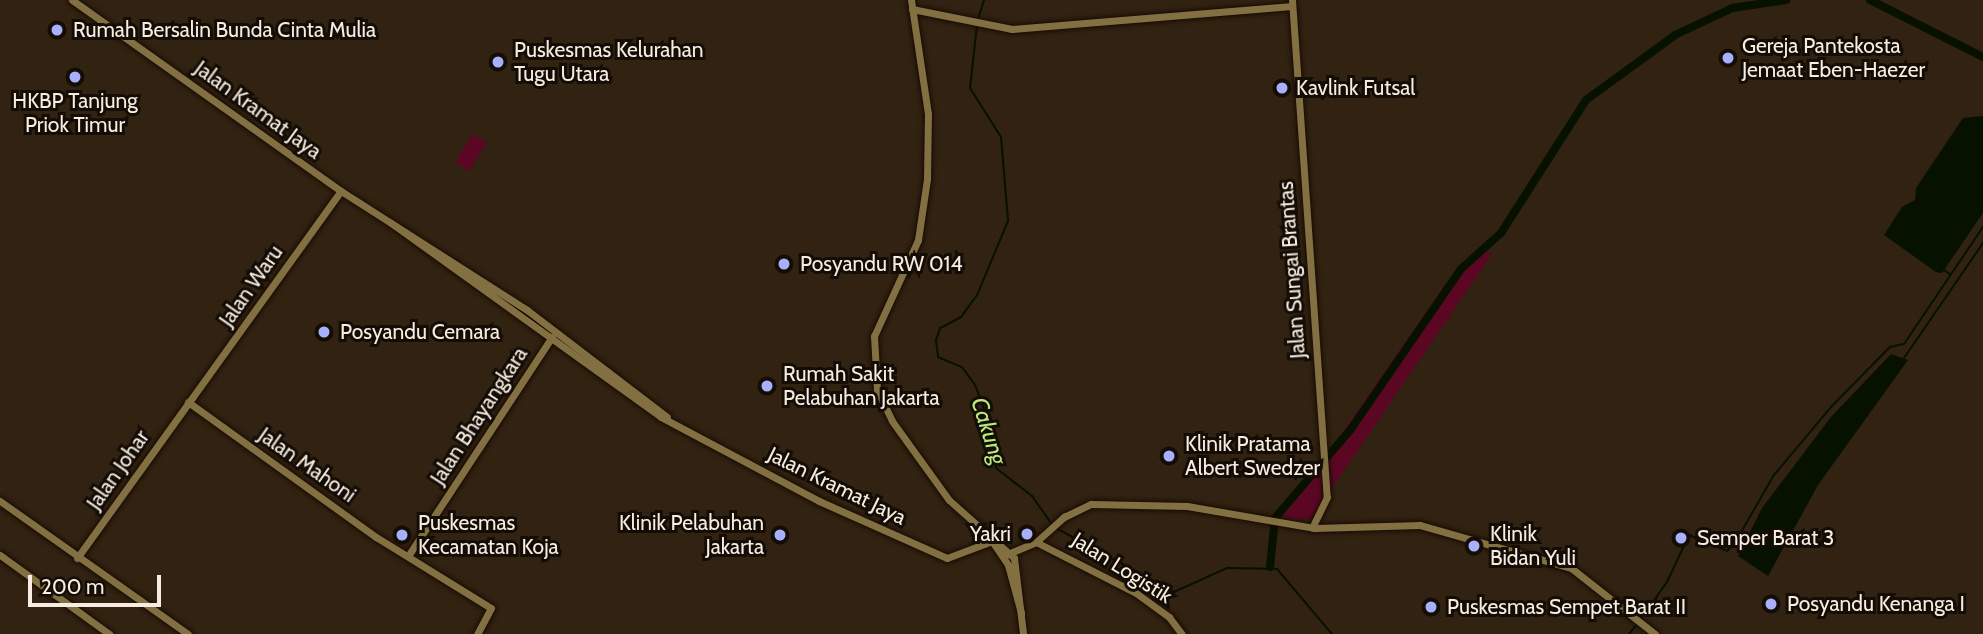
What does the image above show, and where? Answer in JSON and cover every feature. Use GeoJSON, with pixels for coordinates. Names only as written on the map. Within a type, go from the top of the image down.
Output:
{"type":"FeatureCollection","features":[{"type":"Feature","properties":{"kind":"street","name":"Jalan Kramat Jaya"},"geometry":{"type":"LineString","coordinates":[[72,0],[341,191],[556,331],[667,417]]}},
{"type":"Feature","properties":{"kind":"street"},"geometry":{"type":"LineString","coordinates":[[911,0],[928,114],[927,179],[918,240],[874,336],[875,377],[885,410],[949,500],[1009,557],[1023,634]]}},
{"type":"Feature","properties":{"kind":"street"},"geometry":{"type":"LineString","coordinates":[[912,9],[971,23],[1017,29],[1292,3]]}},
{"type":"Feature","properties":{"kind":"street","name":"Jalan Sungai Brantas"},"geometry":{"type":"LineString","coordinates":[[1292,3],[1327,497],[1312,528]]}},
{"type":"Feature","properties":{"kind":"street","name":"Jalan Waru"},"geometry":{"type":"LineString","coordinates":[[188,402],[341,191]]}},
{"type":"Feature","properties":{"kind":"street","name":"Jalan Kramat Jaya"},"geometry":{"type":"LineString","coordinates":[[391,223],[551,339],[667,417],[819,501],[947,558],[993,540]]}},
{"type":"Feature","properties":{"kind":"street","name":"Jalan Bhayangkara"},"geometry":{"type":"LineString","coordinates":[[408,556],[556,331]]}},
{"type":"Feature","properties":{"kind":"street","name":"Jalan Mahoni"},"geometry":{"type":"LineString","coordinates":[[188,402],[408,556],[491,608],[477,634]]}},
{"type":"Feature","properties":{"kind":"street","name":"Jalan Johar"},"geometry":{"type":"LineString","coordinates":[[77,558],[188,402]]}},
{"type":"Feature","properties":{"kind":"street"},"geometry":{"type":"LineString","coordinates":[[0,501],[188,634]]}},
{"type":"Feature","properties":{"kind":"street"},"geometry":{"type":"LineString","coordinates":[[1009,557],[1034,543],[1056,523],[1091,504],[1187,506],[1312,528],[1431,527],[1571,568],[1655,634]]}},
{"type":"Feature","properties":{"kind":"street","name":"Jalan Logistik"},"geometry":{"type":"LineString","coordinates":[[1034,543],[1136,593],[1182,634]]}},
{"type":"Feature","properties":{"kind":"street"},"geometry":{"type":"LineString","coordinates":[[0,555],[97,631],[109,634]]}},
{"type":"Feature","properties":{"kind":"shaded area"},"geometry":{"type":"Polygon","coordinates":[[[1983,116],[1983,213],[1942,273],[1936,272],[1884,235],[1902,207],[1915,200],[1916,188],[1963,118],[1983,116]]]}},
{"type":"Feature","properties":{"kind":"shaded area"},"geometry":{"type":"Polygon","coordinates":[[[472,134],[487,143],[470,171],[455,162],[472,134]]]}},
{"type":"Feature","properties":{"kind":"shaded area"},"geometry":{"type":"Polygon","coordinates":[[[1483,251],[1492,254],[1311,519],[1282,519],[1452,275],[1483,251]]]}},
{"type":"Feature","properties":{"kind":"shaded area"},"geometry":{"type":"Polygon","coordinates":[[[1891,354],[1908,360],[1818,485],[1768,576],[1738,556],[1762,508],[1831,417],[1891,354]]]}},
{"type":"Feature","properties":{"kind":"waterway","name":"Cakung"},"geometry":{"type":"LineString","coordinates":[[978,19],[984,0]]}},
{"type":"Feature","properties":{"kind":"waterway"},"geometry":{"type":"LineString","coordinates":[[1270,567],[1275,518],[1351,429],[1461,269],[1501,233],[1586,100],[1675,35],[1732,8],[1786,0]]}},
{"type":"Feature","properties":{"kind":"waterway"},"geometry":{"type":"LineString","coordinates":[[1870,0],[1983,57]]}},
{"type":"Feature","properties":{"kind":"waterway","name":"Cakung"},"geometry":{"type":"LineString","coordinates":[[977,25],[970,88],[1001,137],[1008,221],[977,295],[961,317],[940,328],[936,340],[938,357],[962,367],[975,385],[992,430],[996,468],[1032,496],[1051,523]]}},
{"type":"Feature","properties":{"kind":"waterway"},"geometry":{"type":"LineString","coordinates":[[1640,620],[1667,582],[1689,535],[1727,551],[1736,541],[1774,475],[1832,406],[1890,347],[1904,344],[1983,227]]}},
{"type":"Feature","properties":{"kind":"waterway"},"geometry":{"type":"LineString","coordinates":[[1904,358],[1983,243]]}},
{"type":"Feature","properties":{"kind":"waterway"},"geometry":{"type":"LineString","coordinates":[[1944,270],[1950,274]]}},
{"type":"Feature","properties":{"kind":"waterway","name":"Cakung"},"geometry":{"type":"LineString","coordinates":[[1054,527],[1174,592],[1227,568],[1277,569],[1332,634]]}},
{"type":"Feature","properties":{"kind":"waterway"},"geometry":{"type":"LineString","coordinates":[[1629,634],[1637,624]]}},
{"type":"Feature","properties":{"kind":"place","name":"Rumah Bersalin Bunda Cinta Mulia"},"geometry":{"type":"Point","coordinates":[57,30]}},
{"type":"Feature","properties":{"kind":"place","name":"Gereja Pantekosta Jemaat Eben-Haezer"},"geometry":{"type":"Point","coordinates":[1728,58]}},
{"type":"Feature","properties":{"kind":"place","name":"Puskesmas Kelurahan Tugu Utara"},"geometry":{"type":"Point","coordinates":[498,62]}},
{"type":"Feature","properties":{"kind":"place","name":"HKBP Tanjung Priok Timur"},"geometry":{"type":"Point","coordinates":[75,77]}},
{"type":"Feature","properties":{"kind":"place","name":"Kavlink Futsal"},"geometry":{"type":"Point","coordinates":[1282,88]}},
{"type":"Feature","properties":{"kind":"place","name":"Posyandu RW 014"},"geometry":{"type":"Point","coordinates":[784,264]}},
{"type":"Feature","properties":{"kind":"place","name":"Posyandu Cemara"},"geometry":{"type":"Point","coordinates":[324,332]}},
{"type":"Feature","properties":{"kind":"place","name":"Rumah Sakit Pelabuhan Jakarta"},"geometry":{"type":"Point","coordinates":[767,386]}},
{"type":"Feature","properties":{"kind":"place","name":"Klinik Pratama Albert Swedzer"},"geometry":{"type":"Point","coordinates":[1169,456]}},
{"type":"Feature","properties":{"kind":"place","name":"Yakri"},"geometry":{"type":"Point","coordinates":[1027,534]}},
{"type":"Feature","properties":{"kind":"place","name":"Puskesmas Kecamatan Koja"},"geometry":{"type":"Point","coordinates":[402,535]}},
{"type":"Feature","properties":{"kind":"place","name":"Klinik Pelabuhan Jakarta"},"geometry":{"type":"Point","coordinates":[780,535]}},
{"type":"Feature","properties":{"kind":"place","name":"Semper Barat 3"},"geometry":{"type":"Point","coordinates":[1681,538]}},
{"type":"Feature","properties":{"kind":"place","name":"Klinik Bidan Yuli"},"geometry":{"type":"Point","coordinates":[1474,546]}},
{"type":"Feature","properties":{"kind":"place","name":"Posyandu Kenanga I"},"geometry":{"type":"Point","coordinates":[1771,604]}},
{"type":"Feature","properties":{"kind":"place","name":"Puskesmas Sempet Barat II"},"geometry":{"type":"Point","coordinates":[1431,607]}}]}
